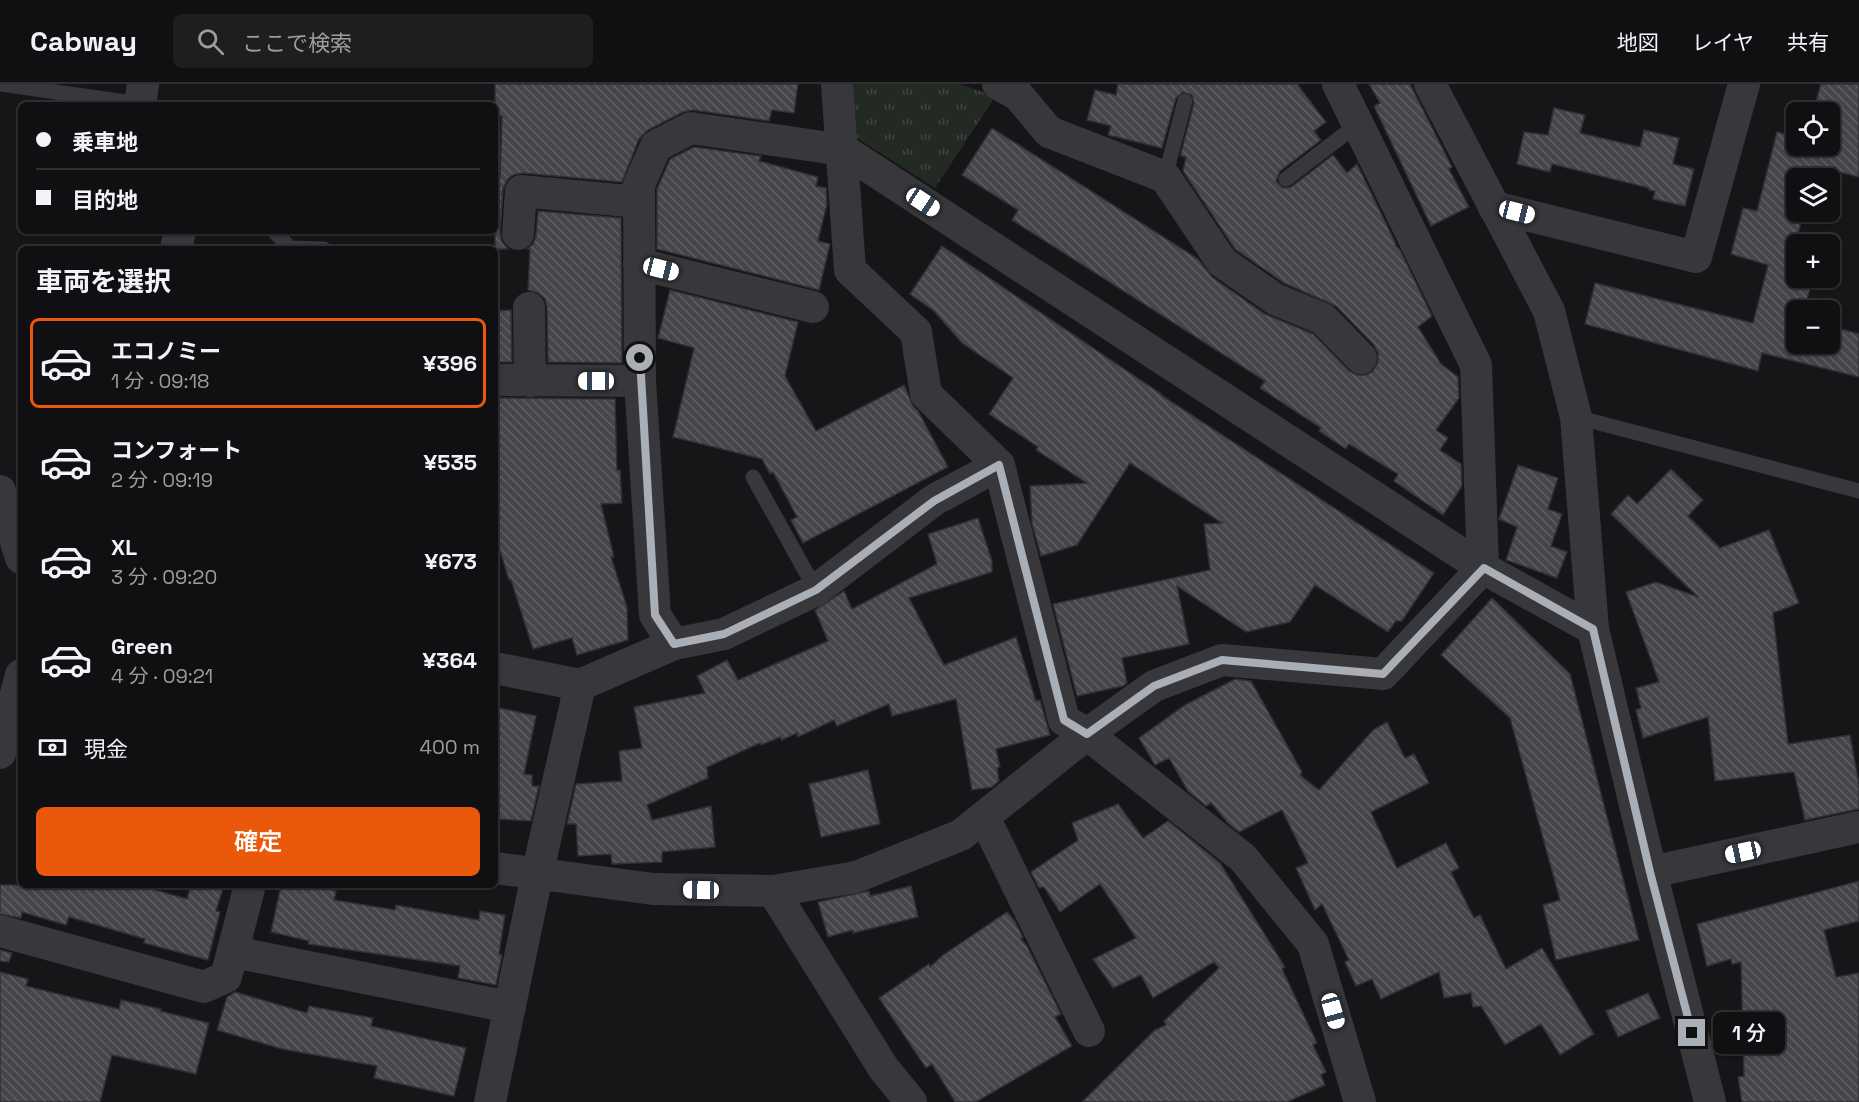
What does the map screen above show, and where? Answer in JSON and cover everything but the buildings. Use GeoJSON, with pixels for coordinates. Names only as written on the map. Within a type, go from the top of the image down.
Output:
{"type":"FeatureCollection","features":[{"type":"Feature","properties":{"kind":"street"},"geometry":{"type":"LineString","coordinates":[[140,102],[143,84]]}},
{"type":"Feature","properties":{"kind":"street"},"geometry":{"type":"LineString","coordinates":[[837,84],[850,270],[916,332],[926,394],[999,465],[1064,720],[1087,734],[1243,858],[1313,944],[1360,1102]]}},
{"type":"Feature","properties":{"kind":"street"},"geometry":{"type":"LineString","coordinates":[[998,84],[1018,95],[1049,132],[1165,177],[1222,262],[1275,299],[1323,319],[1361,358]]}},
{"type":"Feature","properties":{"kind":"street"},"geometry":{"type":"LineString","coordinates":[[498,868],[653,889],[773,891],[856,877],[961,835],[1087,734],[1154,686],[1222,660],[1383,674],[1484,568],[1476,365],[1338,84]]}},
{"type":"Feature","properties":{"kind":"street"},"geometry":{"type":"LineString","coordinates":[[1430,84],[1549,311],[1576,417],[1593,629],[1650,872],[1710,1102]]}},
{"type":"Feature","properties":{"kind":"street"},"geometry":{"type":"LineString","coordinates":[[1494,207],[1696,256],[1744,84]]}},
{"type":"Feature","properties":{"kind":"street"},"geometry":{"type":"LineString","coordinates":[[674,644],[655,615],[640,381],[639,185],[656,146],[691,128],[843,150],[1484,568],[1593,629]]}},
{"type":"Feature","properties":{"kind":"street"},"geometry":{"type":"LineString","coordinates":[[518,234],[521,191],[639,202]]}},
{"type":"Feature","properties":{"kind":"street"},"geometry":{"type":"LineString","coordinates":[[639,264],[813,307]]}},
{"type":"Feature","properties":{"kind":"street"},"geometry":{"type":"LineString","coordinates":[[530,308],[530,381]]}},
{"type":"Feature","properties":{"kind":"street"},"geometry":{"type":"LineString","coordinates":[[498,380],[640,381]]}},
{"type":"Feature","properties":{"kind":"street"},"geometry":{"type":"LineString","coordinates":[[498,669],[580,685],[674,644],[724,634],[816,590],[934,501],[999,465]]}},
{"type":"Feature","properties":{"kind":"street"},"geometry":{"type":"LineString","coordinates":[[0,491],[18,548]]}},
{"type":"Feature","properties":{"kind":"street"},"geometry":{"type":"LineString","coordinates":[[490,1102],[537,875],[580,685]]}},
{"type":"Feature","properties":{"kind":"street"},"geometry":{"type":"LineString","coordinates":[[0,753],[18,686]]}},
{"type":"Feature","properties":{"kind":"street"},"geometry":{"type":"LineString","coordinates":[[984,817],[1089,1031]]}},
{"type":"Feature","properties":{"kind":"street"},"geometry":{"type":"LineString","coordinates":[[1650,872],[1859,827]]}},
{"type":"Feature","properties":{"kind":"street"},"geometry":{"type":"LineString","coordinates":[[0,931],[204,987],[226,977],[249,888]]}},
{"type":"Feature","properties":{"kind":"street"},"geometry":{"type":"LineString","coordinates":[[773,891],[884,1069],[911,1102]]}},
{"type":"Feature","properties":{"kind":"street"},"geometry":{"type":"LineString","coordinates":[[234,952],[510,1007]]}},
{"type":"Feature","properties":{"kind":"lane"},"geometry":{"type":"LineString","coordinates":[[0,84],[120,102]]}},
{"type":"Feature","properties":{"kind":"lane"},"geometry":{"type":"LineString","coordinates":[[1165,177],[1185,101]]}},
{"type":"Feature","properties":{"kind":"lane"},"geometry":{"type":"LineString","coordinates":[[1286,179],[1358,124]]}},
{"type":"Feature","properties":{"kind":"lane"},"geometry":{"type":"LineString","coordinates":[[277,234],[288,246]]}},
{"type":"Feature","properties":{"kind":"lane"},"geometry":{"type":"LineString","coordinates":[[1576,417],[1859,491]]}},
{"type":"Feature","properties":{"kind":"lane"},"geometry":{"type":"LineString","coordinates":[[753,477],[816,590]]}},
{"type":"Feature","properties":{"kind":"green space"},"geometry":{"type":"Polygon","coordinates":[[[848,84],[959,84],[981,91],[993,100],[935,188],[854,136],[848,84]]]}},
{"type":"Feature","properties":{"kind":"route"},"geometry":{"type":"LineString","coordinates":[[640,358],[655,615],[674,644],[724,634],[816,590],[934,501],[999,465],[1064,720],[1087,734],[1154,686],[1222,660],[1383,674],[1484,568],[1593,629],[1650,872],[1692,1033]]}}]}
